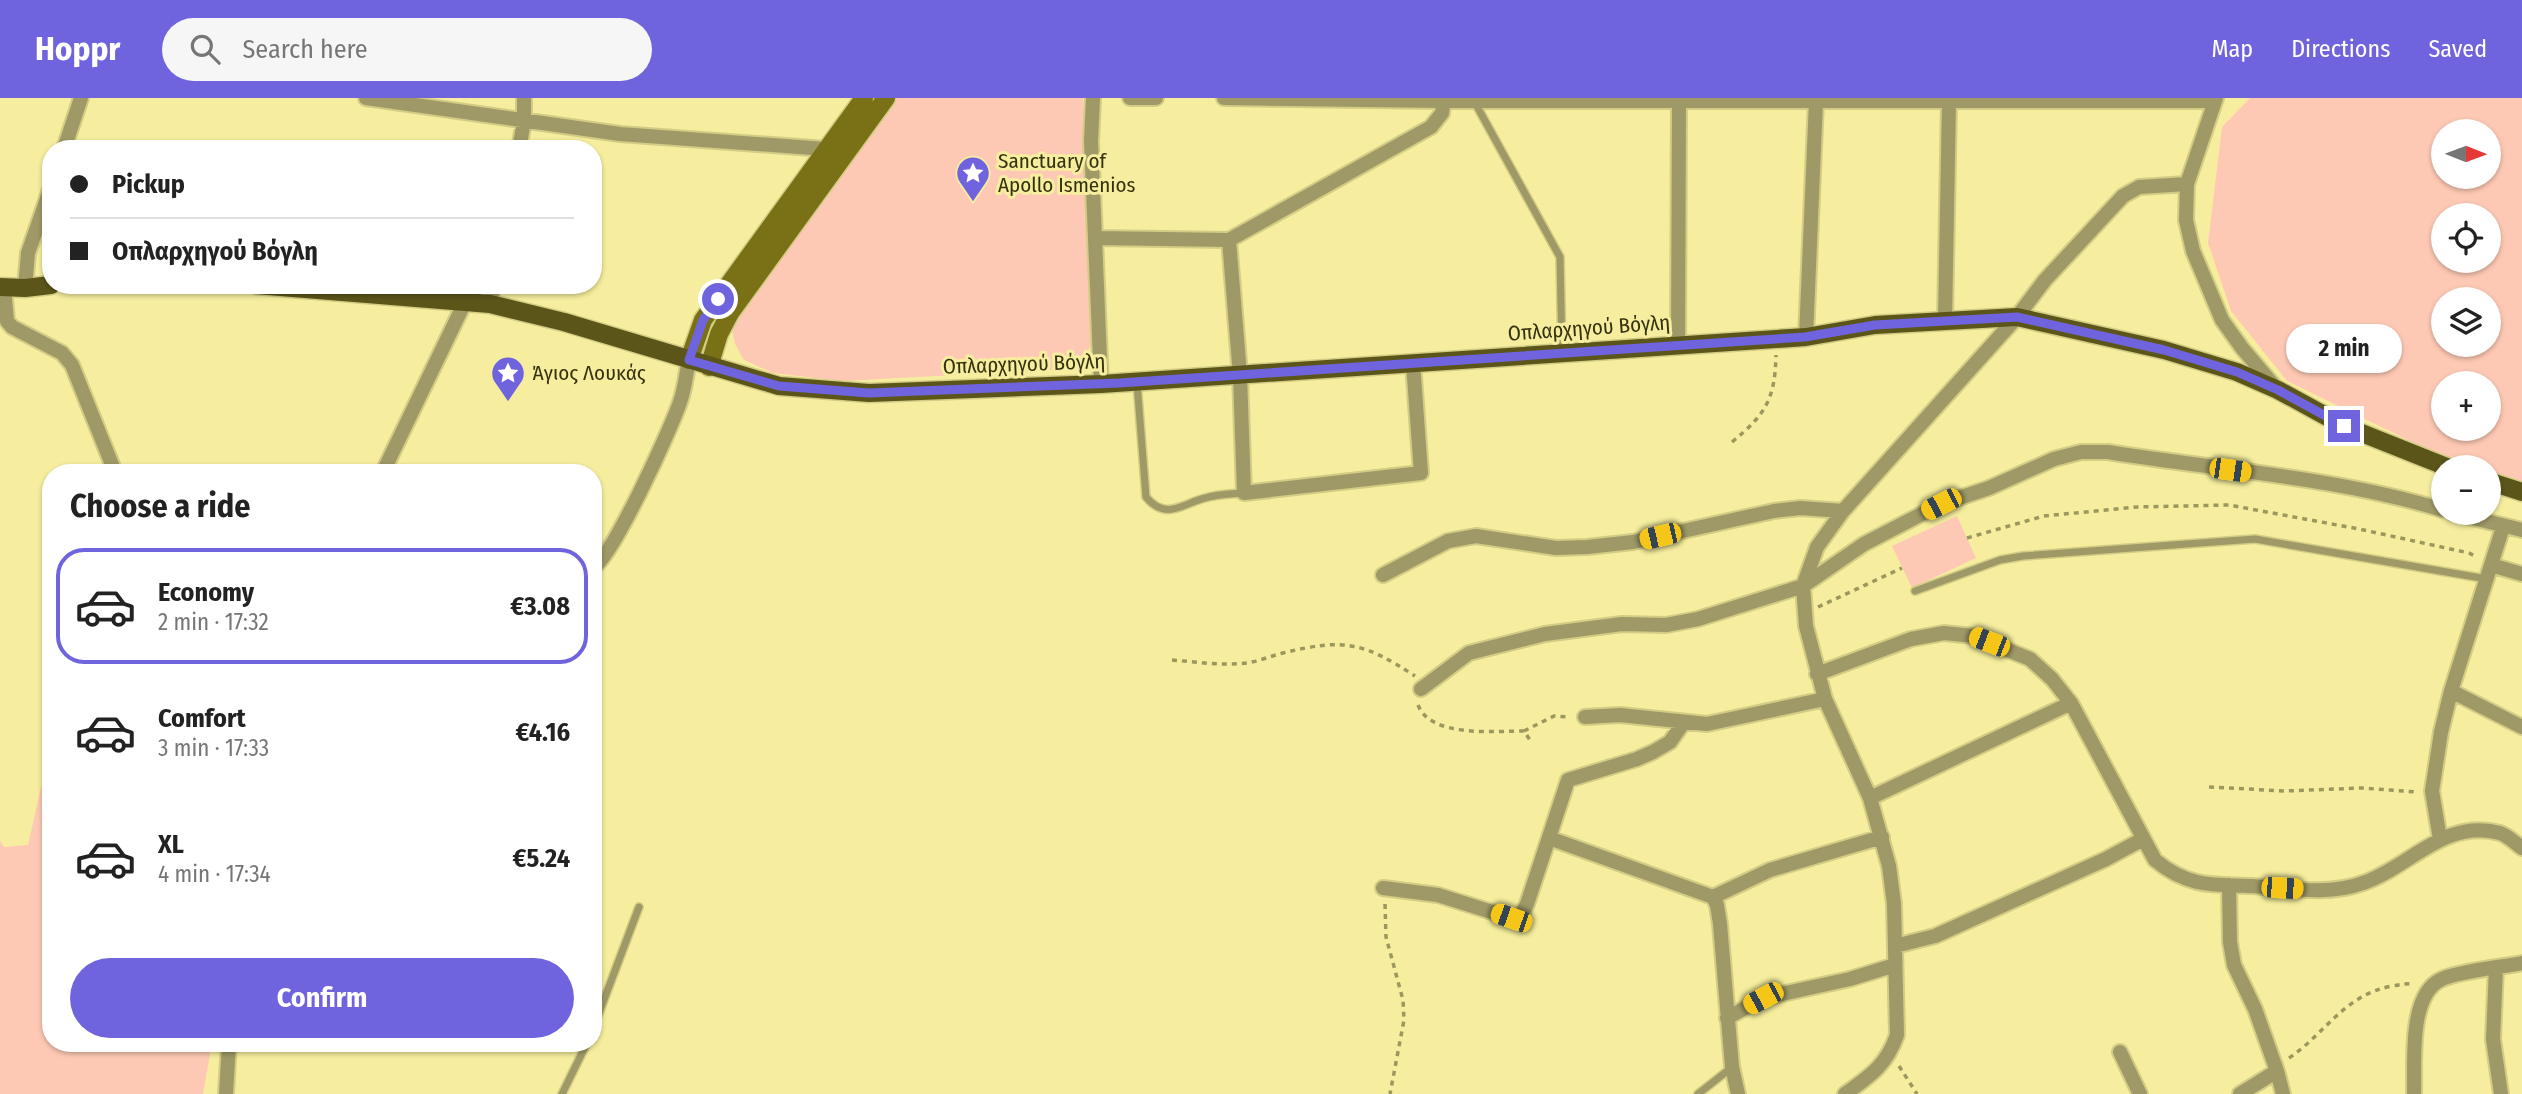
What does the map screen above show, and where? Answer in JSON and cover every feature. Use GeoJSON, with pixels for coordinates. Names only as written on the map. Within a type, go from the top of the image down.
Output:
{"type":"FeatureCollection","features":[{"type":"Feature","properties":{"kind":"main road"},"geometry":{"type":"LineString","coordinates":[[2,287],[42,286]]}},
{"type":"Feature","properties":{"kind":"main road","name":"Οπλαρχηγού Βόγλη"},"geometry":{"type":"LineString","coordinates":[[367,294],[491,304],[564,322],[779,386],[869,393],[1137,382],[1805,337],[1875,325],[2017,317],[2164,350],[2237,372],[2278,390],[2344,426],[2431,461]]}},
{"type":"Feature","properties":{"kind":"main road"},"geometry":{"type":"LineString","coordinates":[[2501,485],[2522,492]]}},
{"type":"Feature","properties":{"kind":"street"},"geometry":{"type":"LineString","coordinates":[[67,140],[81,98]]}},
{"type":"Feature","properties":{"kind":"street"},"geometry":{"type":"LineString","coordinates":[[366,98],[620,134],[838,142]]}},
{"type":"Feature","properties":{"kind":"street"},"geometry":{"type":"LineString","coordinates":[[521,140],[524,98]]}},
{"type":"Feature","properties":{"kind":"street"},"geometry":{"type":"LineString","coordinates":[[709,367],[719,334],[730,313],[864,98]]}},
{"type":"Feature","properties":{"kind":"street"},"geometry":{"type":"LineString","coordinates":[[602,561],[613,545],[680,403],[689,360],[703,320],[838,142],[886,98]]}},
{"type":"Feature","properties":{"kind":"street"},"geometry":{"type":"LineString","coordinates":[[1093,98],[1091,141],[1101,384]]}},
{"type":"Feature","properties":{"kind":"street"},"geometry":{"type":"LineString","coordinates":[[1130,98],[1156,98]]}},
{"type":"Feature","properties":{"kind":"street"},"geometry":{"type":"LineString","coordinates":[[1223,98],[1474,101],[2215,100],[2188,184],[2186,220],[2193,251],[2222,320],[2278,390]]}},
{"type":"Feature","properties":{"kind":"street"},"geometry":{"type":"LineString","coordinates":[[1096,238],[1229,240],[1431,127],[1442,113],[1444,99]]}},
{"type":"Feature","properties":{"kind":"street"},"geometry":{"type":"LineString","coordinates":[[1945,320],[1950,99]]}},
{"type":"Feature","properties":{"kind":"street"},"geometry":{"type":"LineString","coordinates":[[1678,345],[1679,101]]}},
{"type":"Feature","properties":{"kind":"street"},"geometry":{"type":"LineString","coordinates":[[1805,337],[1816,101]]}},
{"type":"Feature","properties":{"kind":"street"},"geometry":{"type":"LineString","coordinates":[[1845,1094],[1872,1075],[1890,1054],[1897,1035],[1894,904],[1889,866],[1870,798],[1825,699],[1806,626],[1803,586],[1817,547],[1843,511],[2017,317],[2045,280],[2123,196],[2139,187],[2188,184]]}},
{"type":"Feature","properties":{"kind":"street"},"geometry":{"type":"LineString","coordinates":[[25,288],[28,253],[42,213]]}},
{"type":"Feature","properties":{"kind":"street"},"geometry":{"type":"LineString","coordinates":[[1229,240],[1240,375],[1244,493],[1421,472],[1412,363]]}},
{"type":"Feature","properties":{"kind":"street"},"geometry":{"type":"LineString","coordinates":[[2,287],[7,321],[12,327],[62,353],[72,365],[112,464]]}},
{"type":"Feature","properties":{"kind":"street"},"geometry":{"type":"LineString","coordinates":[[491,304],[493,294]]}},
{"type":"Feature","properties":{"kind":"street"},"geometry":{"type":"LineString","coordinates":[[387,464],[465,302]]}},
{"type":"Feature","properties":{"kind":"street"},"geometry":{"type":"LineString","coordinates":[[1424,687],[1469,653],[1545,634],[1622,624],[1666,625],[1698,619],[1803,586],[1864,544],[1941,504],[1989,488],[2054,459],[2081,452],[2108,452],[2337,486],[2404,498],[2431,506]]}},
{"type":"Feature","properties":{"kind":"street"},"geometry":{"type":"LineString","coordinates":[[1383,575],[1448,541],[1476,536],[1556,548],[1587,547],[1633,542],[1774,511],[1800,508],[1843,511]]}},
{"type":"Feature","properties":{"kind":"street"},"geometry":{"type":"LineString","coordinates":[[2496,525],[2522,530]]}},
{"type":"Feature","properties":{"kind":"street"},"geometry":{"type":"LineString","coordinates":[[2440,839],[2432,791],[2451,691],[2503,527]]}},
{"type":"Feature","properties":{"kind":"street"},"geometry":{"type":"LineString","coordinates":[[2489,572],[2522,574]]}},
{"type":"Feature","properties":{"kind":"street"},"geometry":{"type":"LineString","coordinates":[[1817,674],[1911,639],[1944,633],[1973,636],[2030,659],[2052,679],[2071,702],[2155,860],[2170,873],[2199,882],[2346,889],[2392,871],[2429,843],[2455,833],[2501,833],[2522,848]]}},
{"type":"Feature","properties":{"kind":"street"},"geometry":{"type":"LineString","coordinates":[[2451,691],[2522,727]]}},
{"type":"Feature","properties":{"kind":"street"},"geometry":{"type":"LineString","coordinates":[[1585,717],[1620,715],[1707,724],[1825,699]]}},
{"type":"Feature","properties":{"kind":"street"},"geometry":{"type":"LineString","coordinates":[[1870,798],[2071,702]]}},
{"type":"Feature","properties":{"kind":"street"},"geometry":{"type":"LineString","coordinates":[[1383,888],[1438,895],[1511,918],[1520,918],[1568,780],[1637,760],[1653,752],[1670,742],[1684,722]]}},
{"type":"Feature","properties":{"kind":"street"},"geometry":{"type":"LineString","coordinates":[[1713,897],[1770,870],[1882,837]]}},
{"type":"Feature","properties":{"kind":"street"},"geometry":{"type":"LineString","coordinates":[[1549,838],[1713,897],[1720,924],[1732,1068],[1738,1094]]}},
{"type":"Feature","properties":{"kind":"street"},"geometry":{"type":"LineString","coordinates":[[1895,946],[1935,936],[2106,859],[2143,839]]}},
{"type":"Feature","properties":{"kind":"street"},"geometry":{"type":"LineString","coordinates":[[2228,885],[2230,942],[2234,965],[2255,1009],[2283,1094]]}},
{"type":"Feature","properties":{"kind":"street"},"geometry":{"type":"LineString","coordinates":[[2414,1094],[2415,1020],[2430,987],[2443,978],[2522,963]]}},
{"type":"Feature","properties":{"kind":"street"},"geometry":{"type":"LineString","coordinates":[[1727,1018],[1763,998],[1850,979],[1895,965]]}},
{"type":"Feature","properties":{"kind":"street"},"geometry":{"type":"LineString","coordinates":[[2496,968],[2493,1040],[2501,1094]]}},
{"type":"Feature","properties":{"kind":"street"},"geometry":{"type":"LineString","coordinates":[[226,1094],[228,1052]]}},
{"type":"Feature","properties":{"kind":"street"},"geometry":{"type":"LineString","coordinates":[[2120,1052],[2140,1094]]}},
{"type":"Feature","properties":{"kind":"street"},"geometry":{"type":"LineString","coordinates":[[2240,1094],[2277,1071]]}},
{"type":"Feature","properties":{"kind":"lane"},"geometry":{"type":"LineString","coordinates":[[1474,101],[1560,257],[1562,353]]}},
{"type":"Feature","properties":{"kind":"lane"},"geometry":{"type":"LineString","coordinates":[[1137,382],[1146,497],[1154,506],[1165,510],[1180,508],[1216,495],[1244,493]]}},
{"type":"Feature","properties":{"kind":"lane"},"geometry":{"type":"LineString","coordinates":[[1915,591],[2000,560],[2023,556],[2237,539],[2489,572]]}},
{"type":"Feature","properties":{"kind":"lane"},"geometry":{"type":"LineString","coordinates":[[602,1005],[639,907]]}},
{"type":"Feature","properties":{"kind":"lane"},"geometry":{"type":"LineString","coordinates":[[562,1094],[583,1052]]}},
{"type":"Feature","properties":{"kind":"lane"},"geometry":{"type":"LineString","coordinates":[[1698,1094],[1732,1068]]}},
{"type":"Feature","properties":{"kind":"path"},"geometry":{"type":"LineString","coordinates":[[1732,442],[1756,423],[1770,399],[1775,373],[1776,339]]}},
{"type":"Feature","properties":{"kind":"path"},"geometry":{"type":"LineString","coordinates":[[1967,538],[2044,516],[2137,507],[2229,505],[2469,553],[2489,572]]}},
{"type":"Feature","properties":{"kind":"path"},"geometry":{"type":"LineString","coordinates":[[1805,613],[1902,568]]}},
{"type":"Feature","properties":{"kind":"path"},"geometry":{"type":"LineString","coordinates":[[1172,660],[1223,665],[1250,662],[1309,647],[1356,645],[1380,653],[1424,687],[1417,697],[1418,707],[1434,724],[1463,730],[1524,731],[1554,716],[1585,717]]}},
{"type":"Feature","properties":{"kind":"path"},"geometry":{"type":"LineString","coordinates":[[1524,731],[1532,743]]}},
{"type":"Feature","properties":{"kind":"path"},"geometry":{"type":"LineString","coordinates":[[2208,787],[2285,791],[2362,788],[2402,792],[2432,791]]}},
{"type":"Feature","properties":{"kind":"path"},"geometry":{"type":"LineString","coordinates":[[1383,888],[1386,937],[1403,1000],[1404,1020],[1390,1094]]}},
{"type":"Feature","properties":{"kind":"path"},"geometry":{"type":"LineString","coordinates":[[2277,1071],[2344,1007],[2383,988],[2409,983],[2430,987]]}},
{"type":"Feature","properties":{"kind":"path"},"geometry":{"type":"LineString","coordinates":[[1890,1054],[1917,1094]]}},
{"type":"Feature","properties":{"kind":"shaded area"},"geometry":{"type":"Polygon","coordinates":[[[894,98],[1083,98],[1093,341],[1084,359],[1070,369],[842,381],[773,373],[744,360],[735,344],[732,330],[742,303],[894,98]]]}},
{"type":"Feature","properties":{"kind":"shaded area"},"geometry":{"type":"Polygon","coordinates":[[[2250,98],[2522,98],[2522,483],[2501,476],[2501,455],[2439,455],[2287,381],[2231,311],[2208,243],[2222,127],[2250,98]]]}},
{"type":"Feature","properties":{"kind":"shaded area"},"geometry":{"type":"Polygon","coordinates":[[[1957,516],[1976,558],[1912,588],[1892,546],[1957,516]]]}},
{"type":"Feature","properties":{"kind":"shaded area"},"geometry":{"type":"Polygon","coordinates":[[[41,787],[42,1052],[210,1052],[203,1094],[0,1094],[0,841],[4,847],[28,845],[41,787]]]}},
{"type":"Feature","properties":{"kind":"place","name":"Sanctuary of Apollo Ismenios"},"geometry":{"type":"Point","coordinates":[973,203]}},
{"type":"Feature","properties":{"kind":"place","name":"Άγιος Λουκάς"},"geometry":{"type":"Point","coordinates":[508,403]}},
{"type":"Feature","properties":{"kind":"route"},"geometry":{"type":"LineString","coordinates":[[718,299],[703,320],[689,360],[779,386],[869,393],[1119,383],[1805,337],[1875,325],[2017,317],[2164,350],[2237,372],[2278,390],[2344,426]]}}]}
